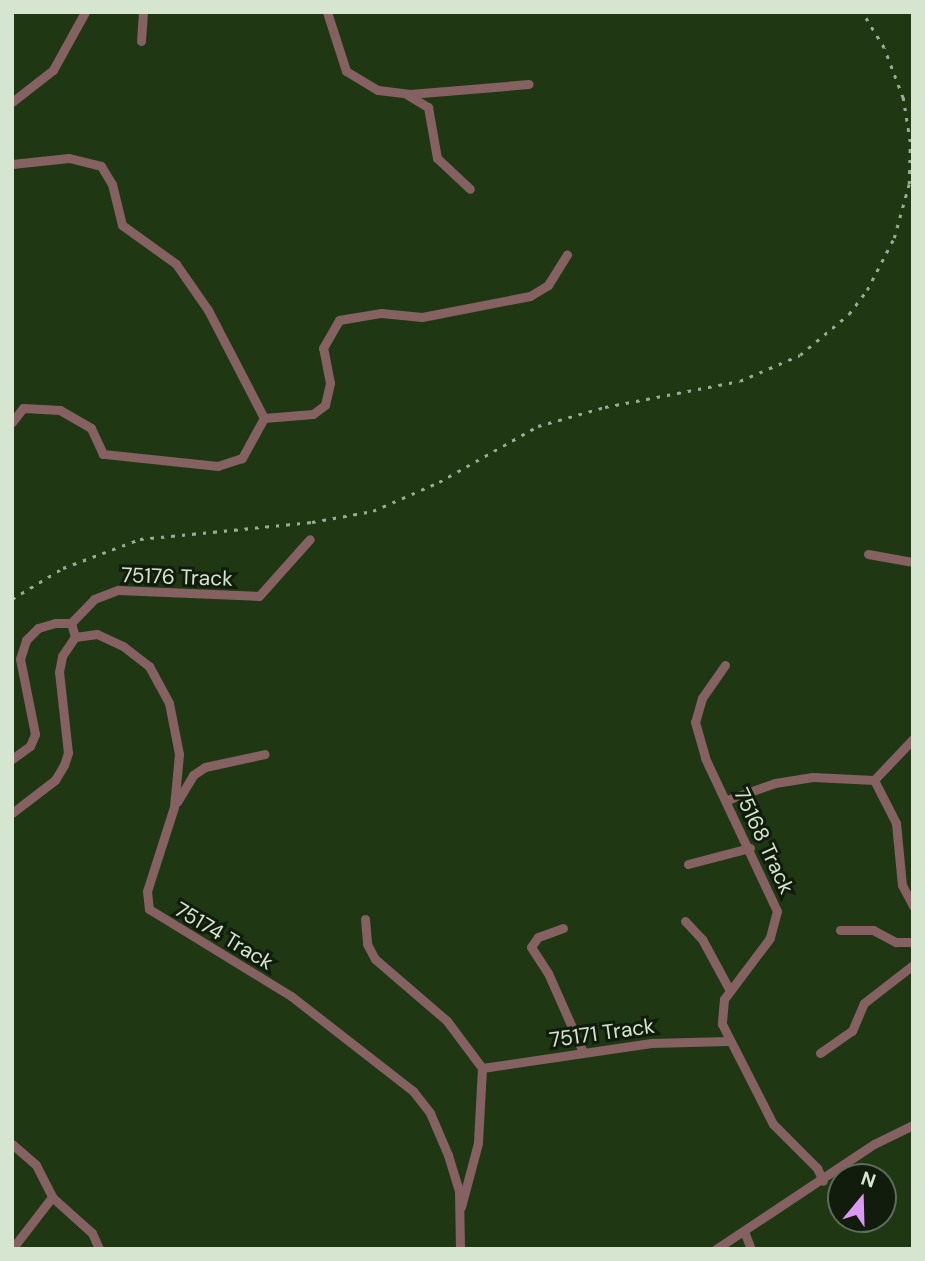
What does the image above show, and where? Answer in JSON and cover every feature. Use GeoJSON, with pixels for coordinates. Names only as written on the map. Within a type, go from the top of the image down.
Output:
{"type":"FeatureCollection","features":[{"type":"Feature","properties":{"kind":"street"},"geometry":{"type":"LineString","coordinates":[[12,102],[53,69],[85,12]]}},
{"type":"Feature","properties":{"kind":"street"},"geometry":{"type":"LineString","coordinates":[[141,41],[143,12]]}},
{"type":"Feature","properties":{"kind":"street"},"geometry":{"type":"LineString","coordinates":[[327,12],[346,71],[378,90],[405,94],[529,84]]}},
{"type":"Feature","properties":{"kind":"street"},"geometry":{"type":"LineString","coordinates":[[405,94],[428,107],[437,158],[470,189]]}},
{"type":"Feature","properties":{"kind":"street"},"geometry":{"type":"LineString","coordinates":[[12,164],[69,158],[101,166],[112,184],[122,225],[176,264],[208,310],[264,418]]}},
{"type":"Feature","properties":{"kind":"street"},"geometry":{"type":"LineString","coordinates":[[264,418],[313,414],[325,405],[330,383],[323,348],[339,320],[381,313],[422,317],[530,296],[548,285],[568,255]]}},
{"type":"Feature","properties":{"kind":"street"},"geometry":{"type":"LineString","coordinates":[[12,422],[23,408],[60,410],[90,428],[103,454],[218,466],[242,458],[264,418]]}},
{"type":"Feature","properties":{"kind":"street","name":"75176 Track"},"geometry":{"type":"LineString","coordinates":[[71,623],[94,599],[118,590],[259,596],[310,539]]}},
{"type":"Feature","properties":{"kind":"street"},"geometry":{"type":"LineString","coordinates":[[868,554],[912,561]]}},
{"type":"Feature","properties":{"kind":"street"},"geometry":{"type":"LineString","coordinates":[[12,759],[30,746],[35,734],[20,659],[22,648],[38,628],[71,623],[75,637],[66,648],[59,672],[68,753],[55,780],[12,813]]}},
{"type":"Feature","properties":{"kind":"street","name":"75174 Track"},"geometry":{"type":"LineString","coordinates":[[75,637],[97,634],[123,646],[157,676],[169,703],[178,743],[174,807],[147,891],[149,909],[291,996],[413,1091],[442,1138],[461,1208],[460,1249]]}},
{"type":"Feature","properties":{"kind":"street","name":"75168 Track"},"geometry":{"type":"LineString","coordinates":[[725,665],[702,698],[695,722],[705,758],[773,896],[775,924],[770,938],[729,989],[720,1014],[728,1041],[773,1124],[817,1168],[823,1181]]}},
{"type":"Feature","properties":{"kind":"street"},"geometry":{"type":"LineString","coordinates":[[727,800],[775,783],[813,777],[874,780],[913,739]]}},
{"type":"Feature","properties":{"kind":"street"},"geometry":{"type":"LineString","coordinates":[[174,807],[200,769],[265,754]]}},
{"type":"Feature","properties":{"kind":"street"},"geometry":{"type":"LineString","coordinates":[[874,780],[896,823],[902,885],[911,904]]}},
{"type":"Feature","properties":{"kind":"street"},"geometry":{"type":"LineString","coordinates":[[688,864],[750,848]]}},
{"type":"Feature","properties":{"kind":"street"},"geometry":{"type":"LineString","coordinates":[[365,919],[367,944],[375,959],[439,1013],[482,1068],[478,1143],[461,1208]]}},
{"type":"Feature","properties":{"kind":"street"},"geometry":{"type":"LineString","coordinates":[[685,921],[702,939],[729,989]]}},
{"type":"Feature","properties":{"kind":"street"},"geometry":{"type":"LineString","coordinates":[[563,928],[538,937],[531,947],[548,973],[583,1052]]}},
{"type":"Feature","properties":{"kind":"street"},"geometry":{"type":"LineString","coordinates":[[840,930],[873,930],[896,942],[913,942]]}},
{"type":"Feature","properties":{"kind":"street"},"geometry":{"type":"LineString","coordinates":[[820,1053],[852,1031],[864,1003],[913,965]]}},
{"type":"Feature","properties":{"kind":"street","name":"75171 Track"},"geometry":{"type":"LineString","coordinates":[[482,1068],[682,1040],[728,1041]]}},
{"type":"Feature","properties":{"kind":"street"},"geometry":{"type":"LineString","coordinates":[[716,1249],[823,1181],[874,1144],[913,1125]]}},
{"type":"Feature","properties":{"kind":"street"},"geometry":{"type":"LineString","coordinates":[[12,1144],[36,1165],[52,1196],[86,1227],[99,1249]]}},
{"type":"Feature","properties":{"kind":"street"},"geometry":{"type":"LineString","coordinates":[[12,1249],[52,1196]]}},
{"type":"Feature","properties":{"kind":"street"},"geometry":{"type":"LineString","coordinates":[[744,1231],[751,1249]]}},
{"type":"Feature","properties":{"kind":"railway"},"geometry":{"type":"LineString","coordinates":[[12,599],[63,568],[140,539],[312,522],[373,511],[439,482],[538,426],[605,407],[740,381],[800,355],[849,314],[867,290],[894,238],[909,184],[910,142],[903,98],[884,48],[862,12]]}}]}
